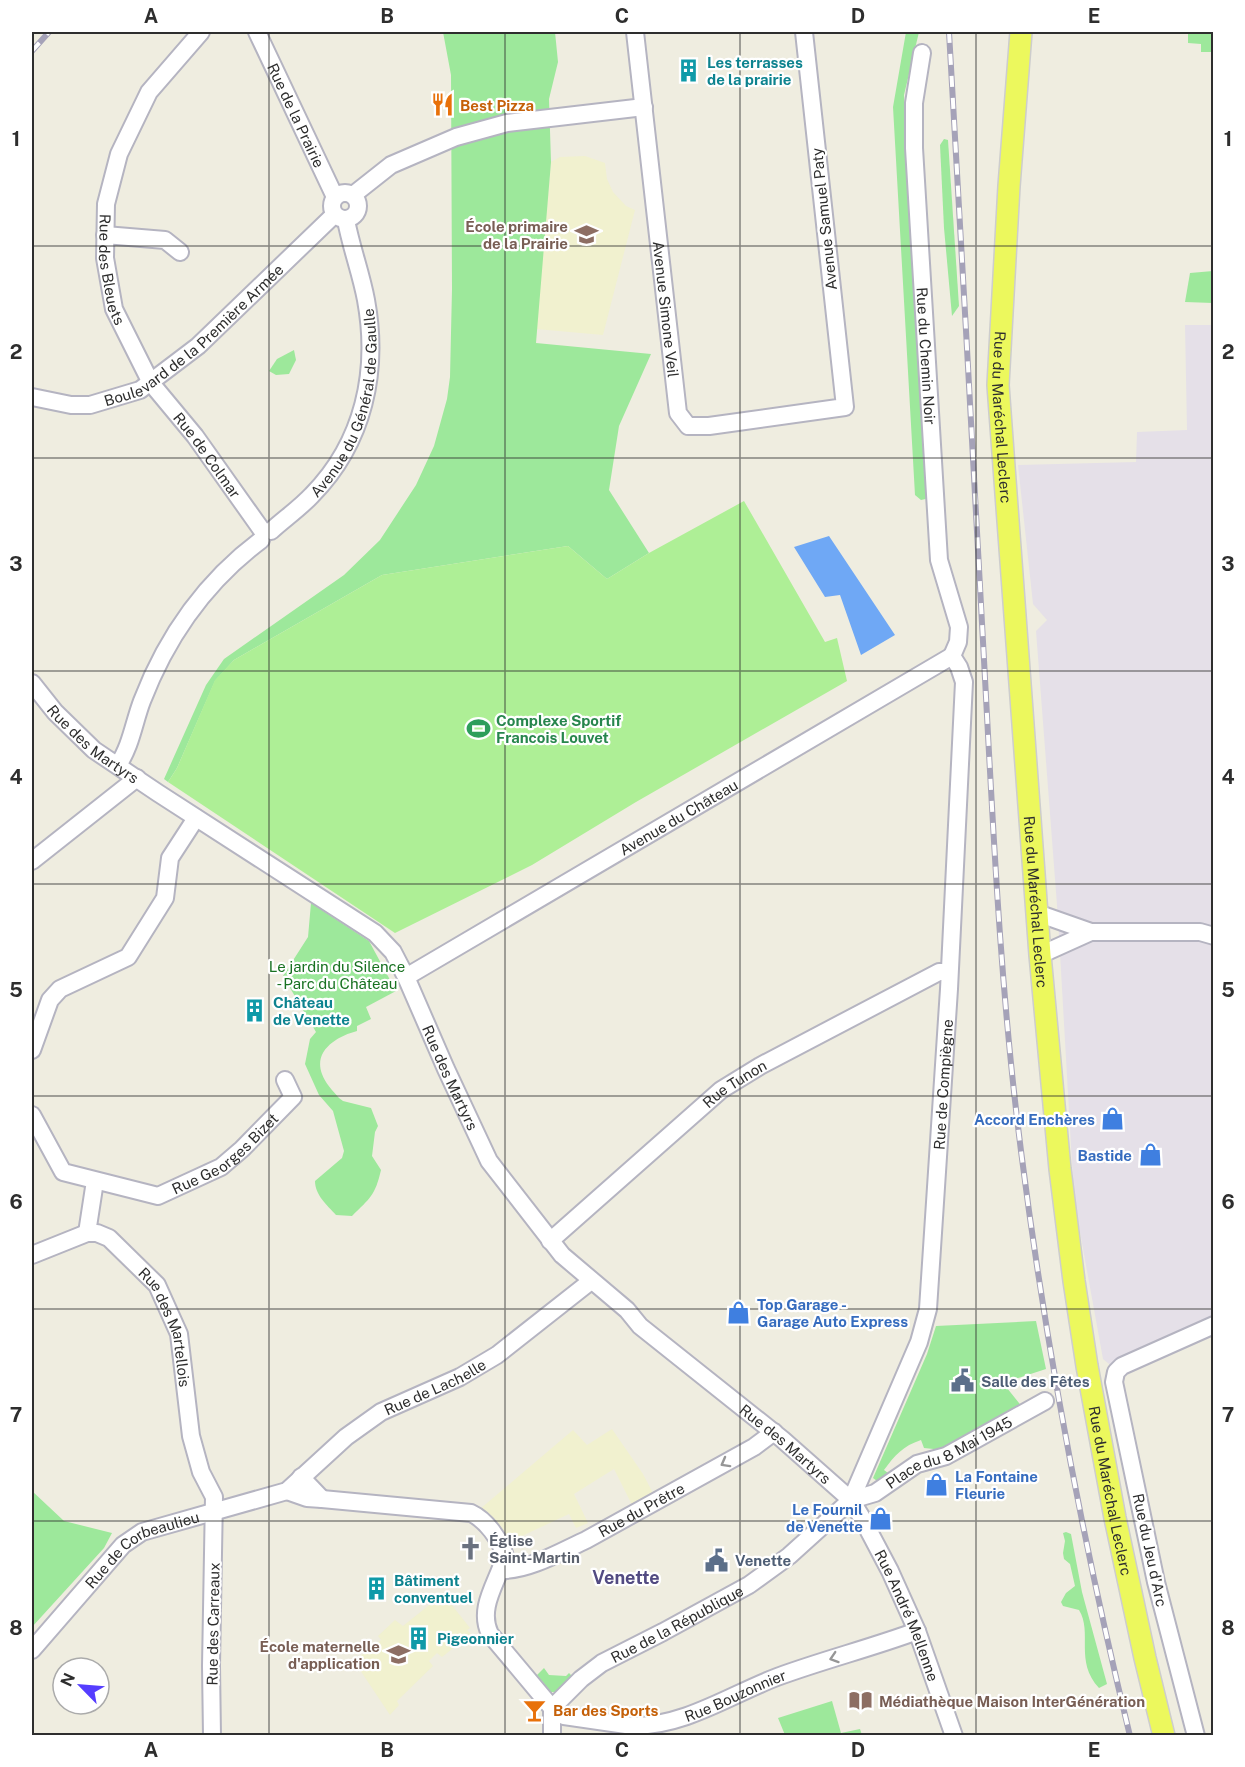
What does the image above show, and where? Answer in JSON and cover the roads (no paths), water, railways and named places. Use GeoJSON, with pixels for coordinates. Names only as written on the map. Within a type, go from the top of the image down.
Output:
{"type":"FeatureCollection","features":[{"type":"Feature","properties":{"kind":"main road","name":"Rue du Maréchal Leclerc"},"geometry":{"type":"LineString","coordinates":[[1021,32],[1009,186],[998,385],[1040,955],[1064,1197],[1087,1365],[1119,1540],[1164,1736]]}},
{"type":"Feature","properties":{"kind":"street","name":"Rue des Bleuets"},"geometry":{"type":"LineString","coordinates":[[151,383],[114,309],[105,258],[106,204],[119,154],[142,103],[201,32]]}},
{"type":"Feature","properties":{"kind":"street","name":"Rue de la Prairie"},"geometry":{"type":"LineString","coordinates":[[257,32],[335,197]]}},
{"type":"Feature","properties":{"kind":"street","name":"Avenue Simone Veil"},"geometry":{"type":"LineString","coordinates":[[635,32],[678,413],[688,426],[709,426],[845,407]]}},
{"type":"Feature","properties":{"kind":"street","name":"Avenue Samuel Paty"},"geometry":{"type":"LineString","coordinates":[[804,32],[845,407]]}},
{"type":"Feature","properties":{"kind":"street","name":"Rue du Chemin Noir"},"geometry":{"type":"LineString","coordinates":[[922,53],[914,103],[914,148],[939,560],[958,627],[958,642],[952,656]]}},
{"type":"Feature","properties":{"kind":"street"},"geometry":{"type":"LineString","coordinates":[[353,195],[391,165],[456,137],[507,123],[644,107]]}},
{"type":"Feature","properties":{"kind":"street"},"geometry":{"type":"LineString","coordinates":[[341,193],[353,195],[358,202],[358,210],[354,217],[340,217],[332,209],[335,197],[341,193]]}},
{"type":"Feature","properties":{"kind":"street","name":"Boulevard de la Première Armée"},"geometry":{"type":"LineString","coordinates":[[32,398],[71,405],[90,405],[140,390],[198,346],[340,217]]}},
{"type":"Feature","properties":{"kind":"street","name":"Avenue du Général de Gaulle"},"geometry":{"type":"LineString","coordinates":[[118,765],[125,755],[142,702],[164,651],[184,618],[221,573],[264,533],[313,495],[352,439],[367,393],[371,333],[366,298],[340,217]]}},
{"type":"Feature","properties":{"kind":"street"},"geometry":{"type":"LineString","coordinates":[[105,235],[165,240],[180,252]]}},
{"type":"Feature","properties":{"kind":"street","name":"Rue de Colmar"},"geometry":{"type":"LineString","coordinates":[[151,383],[195,436],[264,533]]}},
{"type":"Feature","properties":{"kind":"street","name":"Rue de Compiègne"},"geometry":{"type":"LineString","coordinates":[[851,1500],[920,1342],[927,1314],[949,972],[964,682],[952,656]]}},
{"type":"Feature","properties":{"kind":"street","name":"Avenue du Château"},"geometry":{"type":"LineString","coordinates":[[406,977],[952,656]]}},
{"type":"Feature","properties":{"kind":"street","name":"Rue des Martyrs"},"geometry":{"type":"LineString","coordinates":[[32,683],[56,712],[94,750],[375,933],[393,952],[406,977],[489,1161],[550,1241],[591,1281],[627,1310],[640,1326],[774,1432],[851,1500]]}},
{"type":"Feature","properties":{"kind":"street"},"geometry":{"type":"LineString","coordinates":[[32,861],[137,778]]}},
{"type":"Feature","properties":{"kind":"street"},"geometry":{"type":"LineString","coordinates":[[32,1050],[50,1000],[60,989],[128,957],[165,898],[170,858],[196,818]]}},
{"type":"Feature","properties":{"kind":"street"},"geometry":{"type":"LineString","coordinates":[[1037,914],[1091,932],[1200,932],[1214,936]]}},
{"type":"Feature","properties":{"kind":"street"},"geometry":{"type":"LineString","coordinates":[[1068,924],[1070,942]]}},
{"type":"Feature","properties":{"kind":"street"},"geometry":{"type":"LineString","coordinates":[[1040,955],[1091,932]]}},
{"type":"Feature","properties":{"kind":"street","name":"Rue Tunon"},"geometry":{"type":"LineString","coordinates":[[550,1241],[721,1090],[760,1066],[939,972],[949,972]]}},
{"type":"Feature","properties":{"kind":"street","name":"Rue Georges Bizet"},"geometry":{"type":"LineString","coordinates":[[95,1181],[158,1196],[221,1167],[293,1097],[285,1080]]}},
{"type":"Feature","properties":{"kind":"street"},"geometry":{"type":"LineString","coordinates":[[32,1256],[87,1233],[95,1181],[63,1172],[34,1127]]}},
{"type":"Feature","properties":{"kind":"street","name":"Rue des Martellois"},"geometry":{"type":"LineString","coordinates":[[87,1233],[97,1233],[109,1238],[157,1284],[179,1334],[191,1437],[201,1472],[214,1497],[215,1512]]}},
{"type":"Feature","properties":{"kind":"street","name":"Rue de Lachelle"},"geometry":{"type":"LineString","coordinates":[[284,1493],[346,1437],[381,1412],[460,1377],[497,1355],[591,1281]]}},
{"type":"Feature","properties":{"kind":"street","name":"Rue du Jeu d'Arc"},"geometry":{"type":"LineString","coordinates":[[1196,1736],[1156,1582],[1114,1382],[1116,1372],[1122,1366],[1214,1325]]}},
{"type":"Feature","properties":{"kind":"street","name":"Place du 8 Mai 1945"},"geometry":{"type":"LineString","coordinates":[[851,1500],[875,1493],[917,1464],[946,1456],[1045,1401]]}},
{"type":"Feature","properties":{"kind":"street","name":"Rue du Prêtre"},"geometry":{"type":"LineString","coordinates":[[501,1569],[514,1570],[586,1540],[754,1447],[774,1432]]}},
{"type":"Feature","properties":{"kind":"street"},"geometry":{"type":"LineString","coordinates":[[301,1477],[322,1499]]}},
{"type":"Feature","properties":{"kind":"street"},"geometry":{"type":"LineString","coordinates":[[284,1493],[307,1498],[471,1513],[483,1519],[503,1549],[505,1556],[486,1603],[487,1627],[490,1634],[552,1708],[552,1736]]}},
{"type":"Feature","properties":{"kind":"street","name":"Rue de Corbeaulieu"},"geometry":{"type":"LineString","coordinates":[[32,1650],[123,1545],[142,1532],[284,1493]]}},
{"type":"Feature","properties":{"kind":"street","name":"Rue André Mellenne"},"geometry":{"type":"LineString","coordinates":[[851,1500],[894,1579],[917,1631],[954,1736]]}},
{"type":"Feature","properties":{"kind":"street","name":"Rue de la République"},"geometry":{"type":"LineString","coordinates":[[552,1708],[581,1678],[602,1663],[749,1585],[789,1556],[851,1500]]}},
{"type":"Feature","properties":{"kind":"street","name":"Rue des Carreaux"},"geometry":{"type":"LineString","coordinates":[[212,1736],[211,1666],[215,1512]]}},
{"type":"Feature","properties":{"kind":"street","name":"Rue Bouzonnier"},"geometry":{"type":"LineString","coordinates":[[552,1708],[564,1716],[644,1726],[693,1714],[777,1677],[917,1631]]}},
{"type":"Feature","properties":{"kind":"water"},"geometry":{"type":"Polygon","coordinates":[[[829,536],[895,635],[861,655],[840,595],[825,597],[794,547],[829,536]]]}},
{"type":"Feature","properties":{"kind":"railway"},"geometry":{"type":"LineString","coordinates":[[32,51],[49,32]]}},
{"type":"Feature","properties":{"kind":"railway"},"geometry":{"type":"LineString","coordinates":[[949,32],[994,844],[1002,967],[1014,1090],[1031,1225],[1067,1445],[1130,1736]]}},
{"type":"Feature","properties":{"kind":"place","name":"Les terrasses de la prairie"},"geometry":{"type":"Point","coordinates":[689,71]}},
{"type":"Feature","properties":{"kind":"place","name":"Best Pizza"},"geometry":{"type":"Point","coordinates":[442,105]}},
{"type":"Feature","properties":{"kind":"place","name":"École primaire de la Prairie"},"geometry":{"type":"Point","coordinates":[586,235]}},
{"type":"Feature","properties":{"kind":"place","name":"Complexe Sportif Francois Louvet"},"geometry":{"type":"Point","coordinates":[478,729]}},
{"type":"Feature","properties":{"kind":"place","name":"Château de Venette"},"geometry":{"type":"Point","coordinates":[255,1011]}},
{"type":"Feature","properties":{"kind":"place","name":"Accord Enchères"},"geometry":{"type":"Point","coordinates":[1113,1119]}},
{"type":"Feature","properties":{"kind":"place","name":"Bastide"},"geometry":{"type":"Point","coordinates":[1150,1155]}},
{"type":"Feature","properties":{"kind":"place","name":"Top Garage - Garage Auto Express"},"geometry":{"type":"Point","coordinates":[739,1313]}},
{"type":"Feature","properties":{"kind":"place","name":"Salle des Fêtes"},"geometry":{"type":"Point","coordinates":[963,1381]}},
{"type":"Feature","properties":{"kind":"place","name":"La Fontaine Fleurie"},"geometry":{"type":"Point","coordinates":[937,1485]}},
{"type":"Feature","properties":{"kind":"place","name":"Le Fournil de Venette"},"geometry":{"type":"Point","coordinates":[881,1518]}},
{"type":"Feature","properties":{"kind":"place","name":"Église Saint-Martin"},"geometry":{"type":"Point","coordinates":[471,1549]}},
{"type":"Feature","properties":{"kind":"place","name":"Venette"},"geometry":{"type":"Point","coordinates":[717,1560]}},
{"type":"Feature","properties":{"kind":"place","name":"Bâtiment conventuel"},"geometry":{"type":"Point","coordinates":[376,1589]}},
{"type":"Feature","properties":{"kind":"place","name":"Pigeonnier"},"geometry":{"type":"Point","coordinates":[419,1638]}},
{"type":"Feature","properties":{"kind":"place","name":"École maternelle d'application"},"geometry":{"type":"Point","coordinates":[398,1655]}},
{"type":"Feature","properties":{"kind":"place","name":"Médiathèque Maison InterGénération"},"geometry":{"type":"Point","coordinates":[861,1701]}},
{"type":"Feature","properties":{"kind":"place","name":"Bar des Sports"},"geometry":{"type":"Point","coordinates":[535,1710]}},
{"type":"Feature","properties":{"kind":"district","name":"Venette"},"geometry":{"type":"Point","coordinates":[626,1577]}},
{"type":"Feature","properties":{"kind":"park label","name":"Le jardin du Silence - Parc du Château"},"geometry":{"type":"Point","coordinates":[337,974]}}]}
